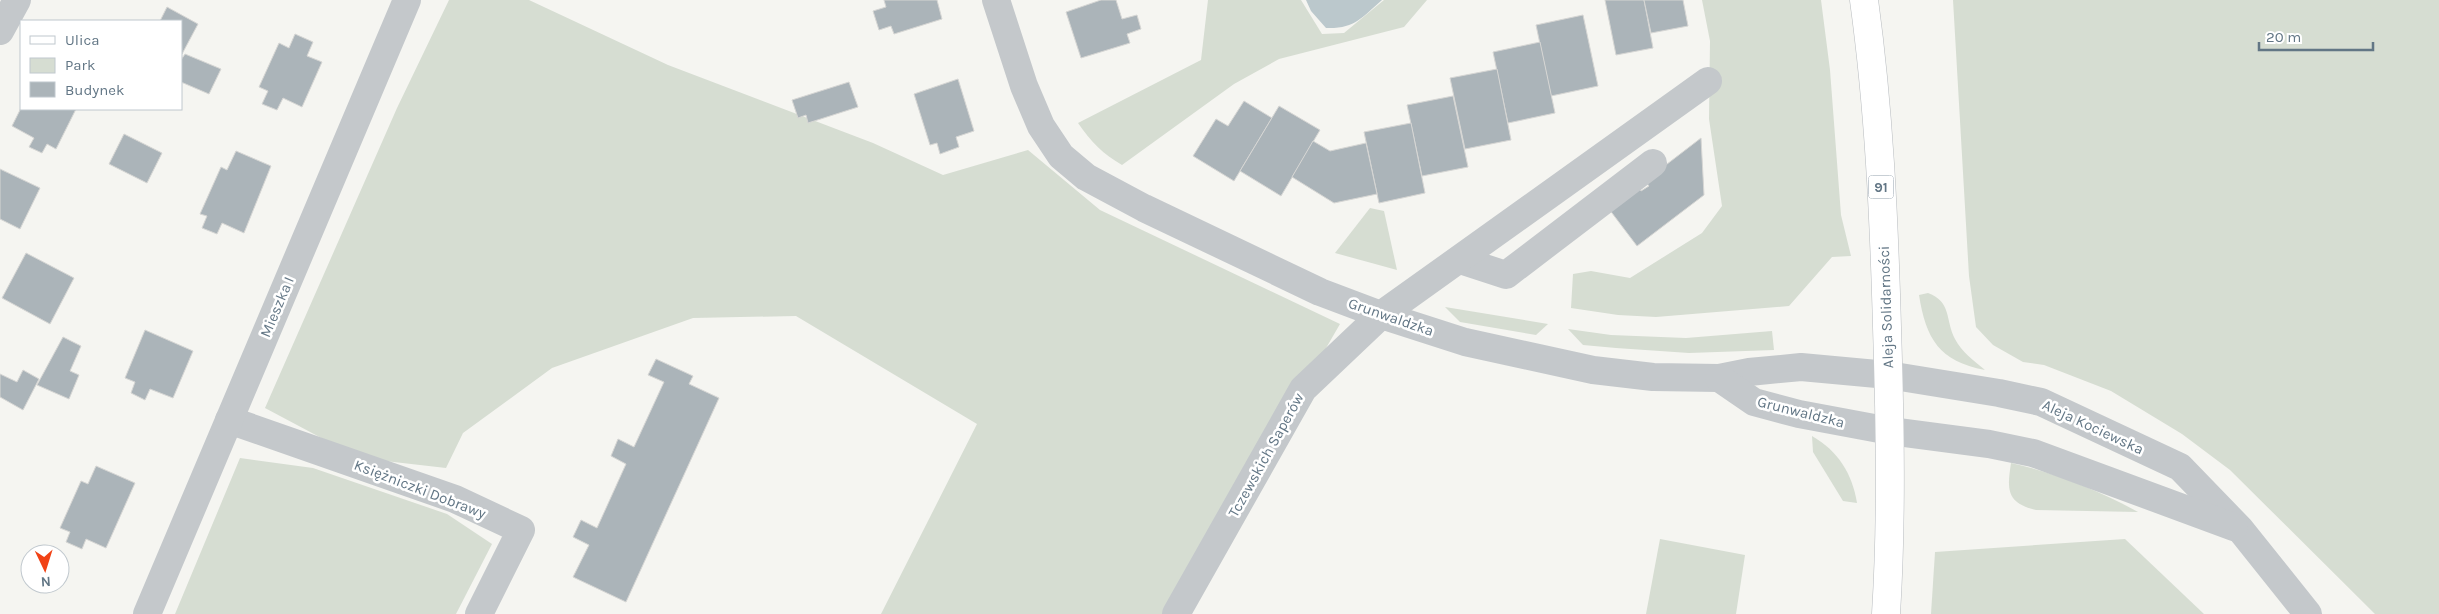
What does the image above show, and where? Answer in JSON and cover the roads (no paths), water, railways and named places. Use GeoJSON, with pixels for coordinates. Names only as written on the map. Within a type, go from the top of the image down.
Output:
{"type":"FeatureCollection","features":[{"type":"Feature","properties":{"kind":"main road","name":"Aleja Solidarności"},"geometry":{"type":"LineString","coordinates":[[1864,0],[1873,63],[1882,200],[1890,432],[1889,561],[1886,614]]}},
{"type":"Feature","properties":{"kind":"street"},"geometry":{"type":"LineString","coordinates":[[0,31],[17,0]]}},
{"type":"Feature","properties":{"kind":"street","name":"Mieszka I"},"geometry":{"type":"LineString","coordinates":[[147,614],[407,0]]}},
{"type":"Feature","properties":{"kind":"street","name":"Grunwaldzka"},"geometry":{"type":"LineString","coordinates":[[996,0],[1024,86],[1038,119],[1061,156],[1086,176],[1144,208],[1320,292],[1381,315],[1465,342],[1593,370],[1653,377],[1719,378],[1749,372],[1801,367],[1888,375]]}},
{"type":"Feature","properties":{"kind":"street","name":"Tczewskich Saperów"},"geometry":{"type":"LineString","coordinates":[[1176,614],[1302,389],[1381,315],[1417,287],[1460,260],[1708,81]]}},
{"type":"Feature","properties":{"kind":"street"},"geometry":{"type":"LineString","coordinates":[[1460,260],[1506,275],[1653,163]]}},
{"type":"Feature","properties":{"kind":"street","name":"Aleja Kociewska"},"geometry":{"type":"LineString","coordinates":[[1888,375],[1999,393],[2041,402],[2180,467],[2240,529],[2308,614]]}},
{"type":"Feature","properties":{"kind":"street","name":"Grunwaldzka"},"geometry":{"type":"LineString","coordinates":[[1719,378],[1754,402],[1800,414],[1890,432]]}},
{"type":"Feature","properties":{"kind":"street","name":"Księżniczki Dobrawy"},"geometry":{"type":"LineString","coordinates":[[229,420],[455,500],[521,530],[479,614]]}},
{"type":"Feature","properties":{"kind":"street"},"geometry":{"type":"LineString","coordinates":[[1890,432],[1989,444],[2033,453],[2240,529]]}}]}
